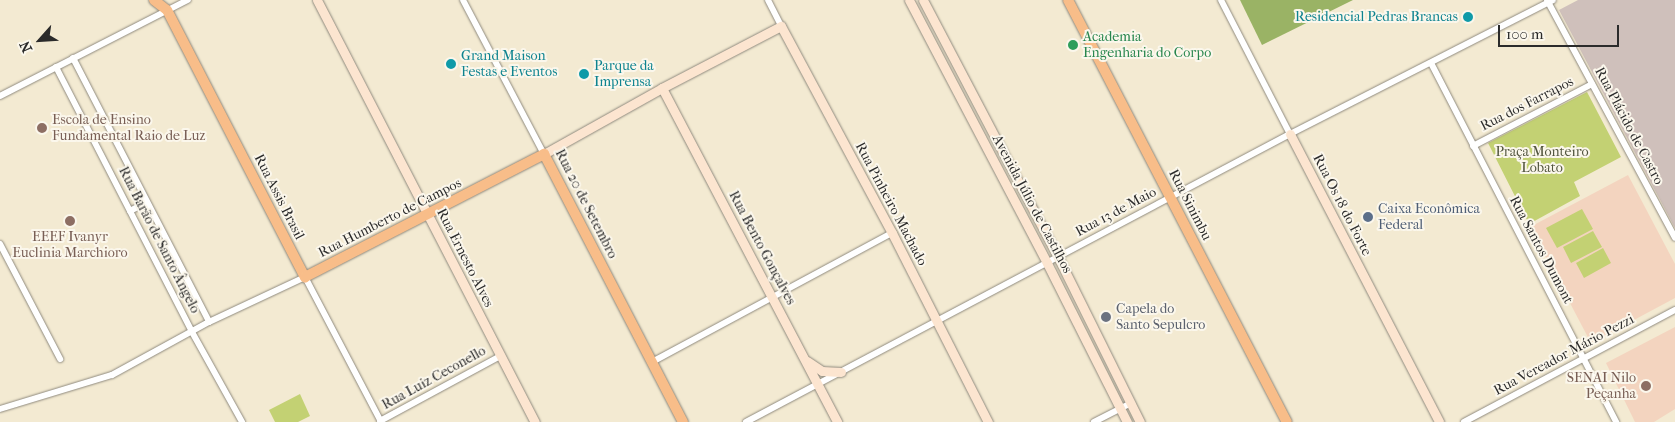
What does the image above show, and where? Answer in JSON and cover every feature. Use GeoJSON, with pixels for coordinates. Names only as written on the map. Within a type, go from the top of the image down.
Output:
{"type":"FeatureCollection","features":[{"type":"Feature","properties":{"kind":"main road"},"geometry":{"type":"LineString","coordinates":[[154,0],[167,10]]}},
{"type":"Feature","properties":{"kind":"main road","name":"Rua Sinimbu"},"geometry":{"type":"LineString","coordinates":[[1068,0],[1287,422]]}},
{"type":"Feature","properties":{"kind":"main road","name":"Rua Assis Brasil"},"geometry":{"type":"LineString","coordinates":[[167,10],[305,277]]}},
{"type":"Feature","properties":{"kind":"main road","name":"Rua Humberto de Campos"},"geometry":{"type":"LineString","coordinates":[[305,277],[544,154]]}},
{"type":"Feature","properties":{"kind":"main road","name":"Rua 20 de Setembro"},"geometry":{"type":"LineString","coordinates":[[544,154],[683,422]]}},
{"type":"Feature","properties":{"kind":"street"},"geometry":{"type":"LineString","coordinates":[[0,96],[188,0]]}},
{"type":"Feature","properties":{"kind":"street","name":"Rua Ernesto Alves"},"geometry":{"type":"LineString","coordinates":[[317,0],[535,422]]}},
{"type":"Feature","properties":{"kind":"street","name":"Rua 20 de Setembro"},"geometry":{"type":"LineString","coordinates":[[463,0],[544,154]]}},
{"type":"Feature","properties":{"kind":"street","name":"Rua Pinheiro Machado"},"geometry":{"type":"LineString","coordinates":[[768,0],[892,233],[988,422]]}},
{"type":"Feature","properties":{"kind":"street","name":"Avenida Júlio de Castilhos"},"geometry":{"type":"LineString","coordinates":[[909,0],[1047,263],[1127,422]]}},
{"type":"Feature","properties":{"kind":"street","name":"Avenida Júlio de Castilhos"},"geometry":{"type":"LineString","coordinates":[[923,0],[1058,257],[1140,422]]}},
{"type":"Feature","properties":{"kind":"street","name":"Rua Os 18 do Forte"},"geometry":{"type":"LineString","coordinates":[[1221,0],[1439,422]]}},
{"type":"Feature","properties":{"kind":"street","name":"Rua 13 de Maio"},"geometry":{"type":"LineString","coordinates":[[746,422],[1290,134],[1549,1]]}},
{"type":"Feature","properties":{"kind":"street","name":"Rua Plácido de Castro"},"geometry":{"type":"LineString","coordinates":[[1549,1],[1675,238]]}},
{"type":"Feature","properties":{"kind":"street","name":"Rua Humberto de Campos"},"geometry":{"type":"LineString","coordinates":[[544,154],[662,88],[781,26]]}},
{"type":"Feature","properties":{"kind":"street","name":"Rua Barão de Santo Ângelo"},"geometry":{"type":"LineString","coordinates":[[73,58],[209,322]]}},
{"type":"Feature","properties":{"kind":"street","name":"Rua Santos Dumont"},"geometry":{"type":"LineString","coordinates":[[1431,63],[1616,422]]}},
{"type":"Feature","properties":{"kind":"street","name":"Rua Barão de Santo Ângelo"},"geometry":{"type":"LineString","coordinates":[[56,67],[192,332],[242,422]]}},
{"type":"Feature","properties":{"kind":"street","name":"Rua dos Farrapos"},"geometry":{"type":"LineString","coordinates":[[1473,146],[1592,84]]}},
{"type":"Feature","properties":{"kind":"street","name":"Rua Bento Gonçalves"},"geometry":{"type":"LineString","coordinates":[[662,88],[837,422]]}},
{"type":"Feature","properties":{"kind":"street"},"geometry":{"type":"LineString","coordinates":[[130,211],[148,202]]}},
{"type":"Feature","properties":{"kind":"street"},"geometry":{"type":"LineString","coordinates":[[652,362],[892,233]]}},
{"type":"Feature","properties":{"kind":"street"},"geometry":{"type":"LineString","coordinates":[[0,244],[60,359]]}},
{"type":"Feature","properties":{"kind":"street","name":"Rua Humberto de Campos"},"geometry":{"type":"LineString","coordinates":[[0,409],[76,387],[112,374],[209,322],[305,277]]}},
{"type":"Feature","properties":{"kind":"street","name":"Rua Assis Brasil"},"geometry":{"type":"LineString","coordinates":[[305,277],[380,422]]}},
{"type":"Feature","properties":{"kind":"street"},"geometry":{"type":"LineString","coordinates":[[1067,302],[1077,297]]}},
{"type":"Feature","properties":{"kind":"street","name":"Rua Vereador Mário Pezzi"},"geometry":{"type":"LineString","coordinates":[[1464,422],[1675,310]]}},
{"type":"Feature","properties":{"kind":"street"},"geometry":{"type":"LineString","coordinates":[[1084,337],[1095,332]]}},
{"type":"Feature","properties":{"kind":"street","name":"Rua Luiz Ceconello"},"geometry":{"type":"LineString","coordinates":[[380,422],[500,356]]}},
{"type":"Feature","properties":{"kind":"street"},"geometry":{"type":"LineString","coordinates":[[804,357],[822,371],[841,372]]}},
{"type":"Feature","properties":{"kind":"street"},"geometry":{"type":"LineString","coordinates":[[1100,368],[1110,362]]}},
{"type":"Feature","properties":{"kind":"street"},"geometry":{"type":"LineString","coordinates":[[1094,422],[1131,403]]}},
{"type":"Feature","properties":{"kind":"shaded area"},"geometry":{"type":"Polygon","coordinates":[[[1578,0],[1675,0],[1675,228],[1559,10],[1578,0]]]}},
{"type":"Feature","properties":{"kind":"shaded area"},"geometry":{"type":"Polygon","coordinates":[[[1628,175],[1675,264],[1675,298],[1591,343],[1530,227],[1628,175]]]}},
{"type":"Feature","properties":{"kind":"shaded area","name":"SENAI Nilo Peçanha"},"geometry":{"type":"Polygon","coordinates":[[[1675,327],[1675,409],[1654,422],[1635,422],[1606,363],[1675,327]]]}},
{"type":"Feature","properties":{"kind":"green space"},"geometry":{"type":"Polygon","coordinates":[[[1240,0],[1353,0],[1262,45],[1240,0]]]}},
{"type":"Feature","properties":{"kind":"green space","name":"Praça Monteiro Lobato"},"geometry":{"type":"Polygon","coordinates":[[[1587,92],[1621,157],[1574,182],[1580,196],[1529,224],[1488,143],[1587,92]]]}},
{"type":"Feature","properties":{"kind":"green space"},"geometry":{"type":"Polygon","coordinates":[[[1582,209],[1593,229],[1557,248],[1546,228],[1582,209]]]}},
{"type":"Feature","properties":{"kind":"green space"},"geometry":{"type":"Polygon","coordinates":[[[1593,231],[1602,247],[1571,263],[1563,247],[1593,231]]]}},
{"type":"Feature","properties":{"kind":"green space"},"geometry":{"type":"Polygon","coordinates":[[[1603,248],[1611,263],[1584,278],[1576,263],[1603,248]]]}},
{"type":"Feature","properties":{"kind":"green space"},"geometry":{"type":"Polygon","coordinates":[[[300,394],[310,416],[298,422],[275,422],[269,410],[300,394]]]}},
{"type":"Feature","properties":{"kind":"place","name":"Residencial Pedras Brancas"},"geometry":{"type":"Point","coordinates":[1468,17]}},
{"type":"Feature","properties":{"kind":"place","name":"Academia Engenharia do Corpo"},"geometry":{"type":"Point","coordinates":[1073,45]}},
{"type":"Feature","properties":{"kind":"place","name":"Grand Maison Festas e Eventos"},"geometry":{"type":"Point","coordinates":[451,64]}},
{"type":"Feature","properties":{"kind":"place","name":"Parque da Imprensa"},"geometry":{"type":"Point","coordinates":[584,74]}},
{"type":"Feature","properties":{"kind":"place","name":"Escola de Ensino Fundamental Raio de Luz"},"geometry":{"type":"Point","coordinates":[42,128]}},
{"type":"Feature","properties":{"kind":"place","name":"Caixa Econômica Federal"},"geometry":{"type":"Point","coordinates":[1368,217]}},
{"type":"Feature","properties":{"kind":"place","name":"EEEF Ivanyr Euclinia Marchioro"},"geometry":{"type":"Point","coordinates":[70,221]}},
{"type":"Feature","properties":{"kind":"place","name":"Capela do Santo Sepulcro"},"geometry":{"type":"Point","coordinates":[1106,317]}},
{"type":"Feature","properties":{"kind":"place","name":"SENAI Nilo Peçanha"},"geometry":{"type":"Point","coordinates":[1646,386]}}]}
